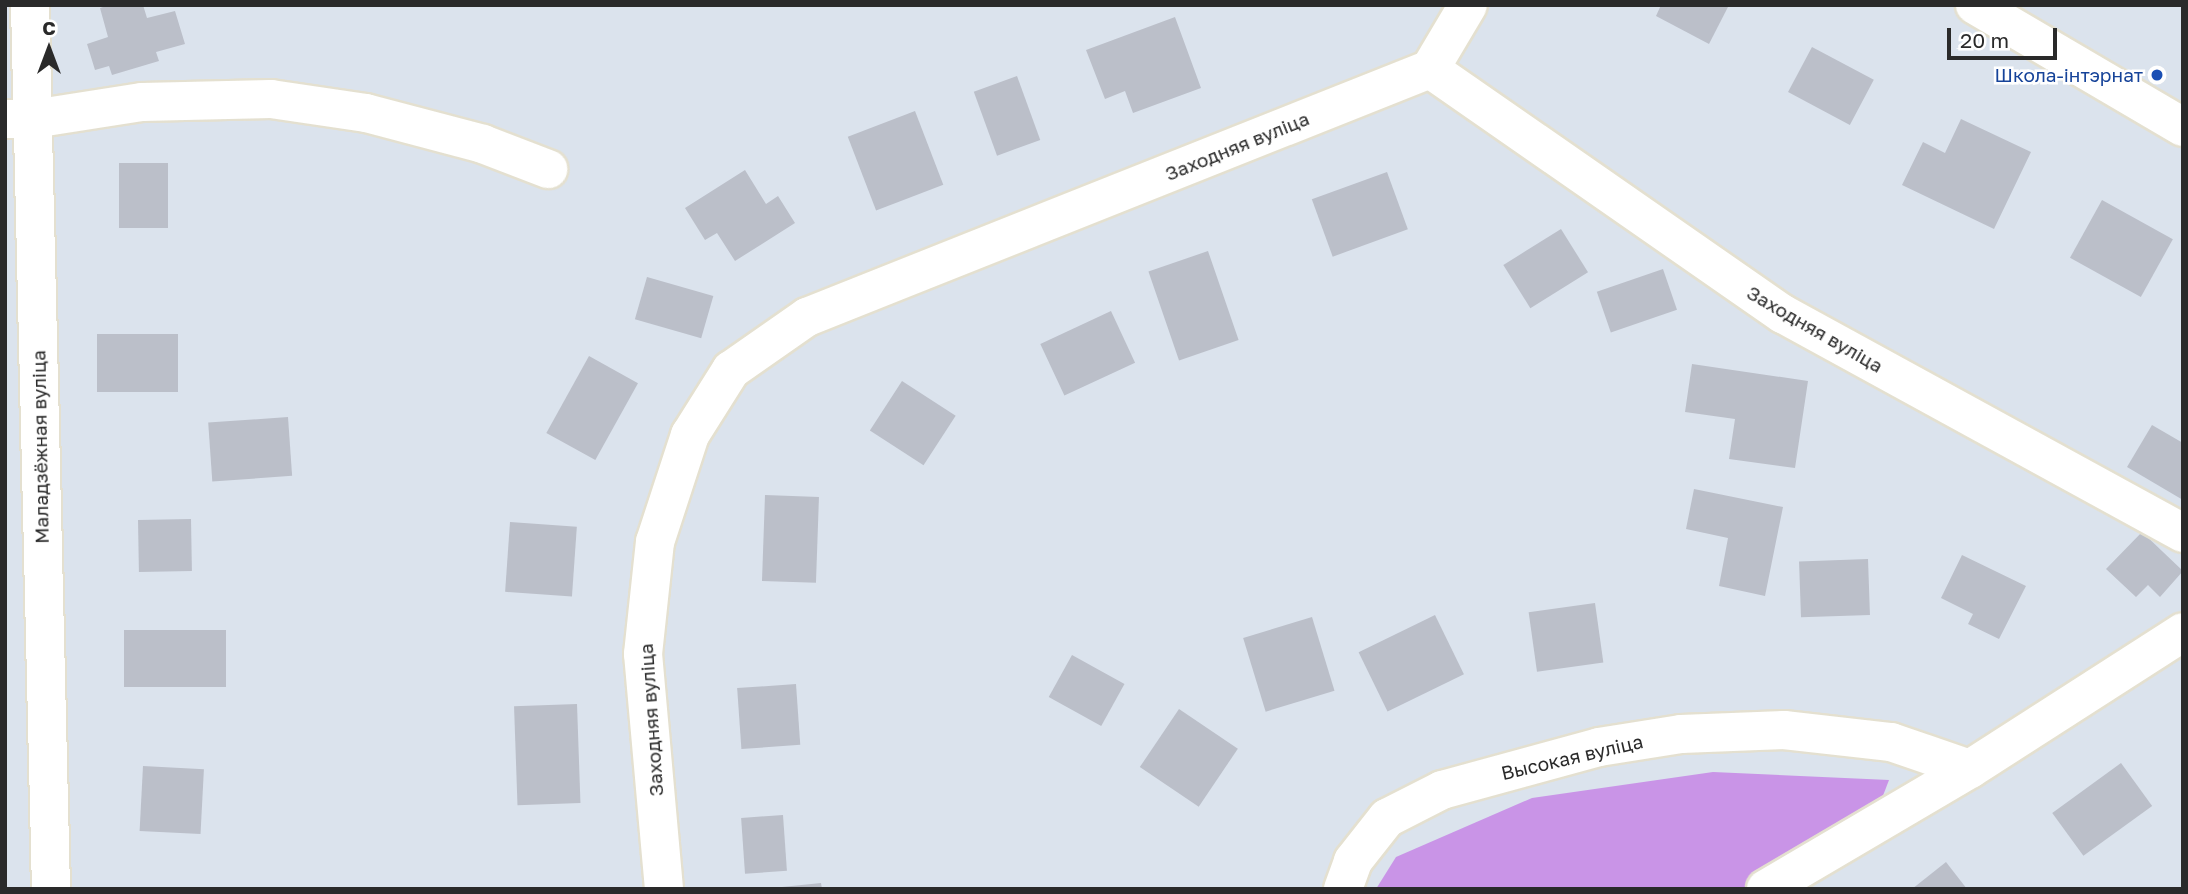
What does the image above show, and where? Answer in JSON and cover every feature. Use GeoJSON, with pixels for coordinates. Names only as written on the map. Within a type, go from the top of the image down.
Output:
{"type":"FeatureCollection","features":[{"type":"Feature","properties":{"kind":"street","name":"Маладзёжная вуліца"},"geometry":{"type":"LineString","coordinates":[[30,5],[19,119],[51,889]]}},
{"type":"Feature","properties":{"kind":"street"},"geometry":{"type":"LineString","coordinates":[[1430,69],[1468,5]]}},
{"type":"Feature","properties":{"kind":"street"},"geometry":{"type":"LineString","coordinates":[[1975,5],[2183,127]]}},
{"type":"Feature","properties":{"kind":"street","name":"Заходняя вуліца"},"geometry":{"type":"LineString","coordinates":[[664,889],[643,654],[655,542],[691,435],[731,370],[807,317],[1430,69],[1783,314],[2183,533]]}},
{"type":"Feature","properties":{"kind":"street"},"geometry":{"type":"LineString","coordinates":[[19,119],[142,102],[271,99],[366,113],[483,144],[548,169]]}},
{"type":"Feature","properties":{"kind":"street"},"geometry":{"type":"LineString","coordinates":[[1766,889],[1970,769],[2183,632]]}},
{"type":"Feature","properties":{"kind":"street","name":"Высокая вуліца"},"geometry":{"type":"LineString","coordinates":[[1343,889],[1353,861],[1387,818],[1442,790],[1599,747],[1681,734],[1784,730],[1891,742],[1970,769]]}},
{"type":"Feature","properties":{"kind":"shaded area"},"geometry":{"type":"Polygon","coordinates":[[[1713,772],[1889,780],[1871,827],[1771,889],[1376,889],[1396,857],[1532,798],[1713,772]]]}},
{"type":"Feature","properties":{"kind":"building"},"geometry":{"type":"Polygon","coordinates":[[[109,5],[143,5],[147,18],[175,11],[185,44],[156,52],[159,61],[112,75],[109,66],[95,70],[87,44],[108,37],[100,8],[109,5]]]}},
{"type":"Feature","properties":{"kind":"building"},"geometry":{"type":"Polygon","coordinates":[[[1661,5],[1729,5],[1709,44],[1656,16],[1661,5]]]}},
{"type":"Feature","properties":{"kind":"building"},"geometry":{"type":"Polygon","coordinates":[[[1175,17],[1201,88],[1133,113],[1125,91],[1105,99],[1086,50],[1175,17]]]}},
{"type":"Feature","properties":{"kind":"building"},"geometry":{"type":"Polygon","coordinates":[[[1812,47],[1874,80],[1850,125],[1788,92],[1812,47]]]}},
{"type":"Feature","properties":{"kind":"building"},"geometry":{"type":"Polygon","coordinates":[[[1017,76],[1040,140],[997,156],[974,92],[1017,76]]]}},
{"type":"Feature","properties":{"kind":"building"},"geometry":{"type":"Polygon","coordinates":[[[915,111],[943,185],[876,211],[848,137],[915,111]]]}},
{"type":"Feature","properties":{"kind":"building"},"geometry":{"type":"Polygon","coordinates":[[[1961,119],[2031,152],[1994,229],[1902,185],[1923,142],[1945,153],[1961,119]]]}},
{"type":"Feature","properties":{"kind":"building"},"geometry":{"type":"Polygon","coordinates":[[[119,163],[168,163],[168,228],[119,228],[119,163]]]}},
{"type":"Feature","properties":{"kind":"building"},"geometry":{"type":"Polygon","coordinates":[[[745,170],[766,204],[778,196],[795,223],[735,261],[717,233],[705,240],[685,208],[745,170]]]}},
{"type":"Feature","properties":{"kind":"building"},"geometry":{"type":"Polygon","coordinates":[[[1387,172],[1408,229],[1333,257],[1312,199],[1387,172]]]}},
{"type":"Feature","properties":{"kind":"building"},"geometry":{"type":"Polygon","coordinates":[[[2102,200],[2173,239],[2141,297],[2070,258],[2102,200]]]}},
{"type":"Feature","properties":{"kind":"building"},"geometry":{"type":"Polygon","coordinates":[[[1561,229],[1588,272],[1530,308],[1503,265],[1561,229]]]}},
{"type":"Feature","properties":{"kind":"building"},"geometry":{"type":"Polygon","coordinates":[[[1208,251],[1239,340],[1179,360],[1148,272],[1208,251]]]}},
{"type":"Feature","properties":{"kind":"building"},"geometry":{"type":"Polygon","coordinates":[[[1663,269],[1677,310],[1611,332],[1597,292],[1663,269]]]}},
{"type":"Feature","properties":{"kind":"building"},"geometry":{"type":"Polygon","coordinates":[[[647,277],[713,296],[701,338],[635,319],[647,277]]]}},
{"type":"Feature","properties":{"kind":"building"},"geometry":{"type":"Polygon","coordinates":[[[1111,311],[1135,363],[1064,396],[1040,344],[1111,311]]]}},
{"type":"Feature","properties":{"kind":"building"},"geometry":{"type":"Polygon","coordinates":[[[97,334],[178,334],[178,392],[97,392],[97,334]]]}},
{"type":"Feature","properties":{"kind":"building"},"geometry":{"type":"Polygon","coordinates":[[[589,356],[638,383],[595,460],[546,433],[589,356]]]}},
{"type":"Feature","properties":{"kind":"building"},"geometry":{"type":"Polygon","coordinates":[[[1692,364],[1808,381],[1795,468],[1729,459],[1735,419],[1685,412],[1692,364]]]}},
{"type":"Feature","properties":{"kind":"building"},"geometry":{"type":"Polygon","coordinates":[[[902,381],[956,416],[924,465],[870,430],[902,381]]]}},
{"type":"Feature","properties":{"kind":"building"},"geometry":{"type":"Polygon","coordinates":[[[288,417],[292,476],[212,481],[208,423],[288,417]]]}},
{"type":"Feature","properties":{"kind":"building"},"geometry":{"type":"Polygon","coordinates":[[[2152,425],[2183,443],[2183,500],[2127,467],[2152,425]]]}},
{"type":"Feature","properties":{"kind":"building"},"geometry":{"type":"Polygon","coordinates":[[[1694,489],[1783,507],[1765,596],[1719,586],[1728,538],[1686,529],[1694,489]]]}},
{"type":"Feature","properties":{"kind":"building"},"geometry":{"type":"Polygon","coordinates":[[[765,495],[819,497],[816,583],[762,581],[765,495]]]}},
{"type":"Feature","properties":{"kind":"building"},"geometry":{"type":"Polygon","coordinates":[[[191,519],[192,571],[139,572],[138,520],[191,519]]]}},
{"type":"Feature","properties":{"kind":"building"},"geometry":{"type":"Polygon","coordinates":[[[510,522],[577,527],[572,597],[505,592],[510,522]]]}},
{"type":"Feature","properties":{"kind":"building"},"geometry":{"type":"Polygon","coordinates":[[[2142,532],[2183,571],[2160,597],[2148,585],[2136,597],[2106,569],[2142,532]]]}},
{"type":"Feature","properties":{"kind":"building"},"geometry":{"type":"Polygon","coordinates":[[[1962,555],[2026,586],[1999,639],[1968,624],[1973,614],[1941,598],[1962,555]]]}},
{"type":"Feature","properties":{"kind":"building"},"geometry":{"type":"Polygon","coordinates":[[[1868,559],[1870,615],[1801,617],[1799,561],[1868,559]]]}},
{"type":"Feature","properties":{"kind":"building"},"geometry":{"type":"Polygon","coordinates":[[[1595,603],[1603,662],[1537,672],[1529,612],[1595,603]]]}},
{"type":"Feature","properties":{"kind":"building"},"geometry":{"type":"Polygon","coordinates":[[[1435,615],[1464,674],[1388,712],[1359,652],[1435,615]]]}},
{"type":"Feature","properties":{"kind":"building"},"geometry":{"type":"Polygon","coordinates":[[[1312,617],[1335,691],[1266,712],[1243,638],[1312,617]]]}},
{"type":"Feature","properties":{"kind":"building"},"geometry":{"type":"Polygon","coordinates":[[[124,630],[226,630],[226,687],[124,687],[124,630]]]}},
{"type":"Feature","properties":{"kind":"building"},"geometry":{"type":"Polygon","coordinates":[[[1072,655],[1124,684],[1101,726],[1049,697],[1072,655]]]}},
{"type":"Feature","properties":{"kind":"building"},"geometry":{"type":"Polygon","coordinates":[[[796,684],[800,745],[741,749],[737,688],[796,684]]]}},
{"type":"Feature","properties":{"kind":"building"},"geometry":{"type":"Polygon","coordinates":[[[577,704],[580,803],[517,805],[514,706],[577,704]]]}},
{"type":"Feature","properties":{"kind":"building"},"geometry":{"type":"Polygon","coordinates":[[[1179,709],[1238,749],[1199,807],[1140,767],[1179,709]]]}},
{"type":"Feature","properties":{"kind":"building"},"geometry":{"type":"Polygon","coordinates":[[[2121,763],[2152,806],[2083,856],[2052,813],[2121,763]]]}},
{"type":"Feature","properties":{"kind":"building"},"geometry":{"type":"Polygon","coordinates":[[[143,766],[204,769],[201,834],[140,831],[143,766]]]}},
{"type":"Feature","properties":{"kind":"building"},"geometry":{"type":"Polygon","coordinates":[[[783,815],[787,871],[745,874],[741,818],[783,815]]]}},
{"type":"Feature","properties":{"kind":"building"},"geometry":{"type":"Polygon","coordinates":[[[1946,862],[1967,889],[1912,889],[1946,862]]]}},
{"type":"Feature","properties":{"kind":"building"},"geometry":{"type":"Polygon","coordinates":[[[821,883],[822,889],[782,889],[782,887],[821,883]]]}},
{"type":"Feature","properties":{"kind":"place","name":"Школа-інтэрнат"},"geometry":{"type":"Point","coordinates":[2157,75]}}]}
